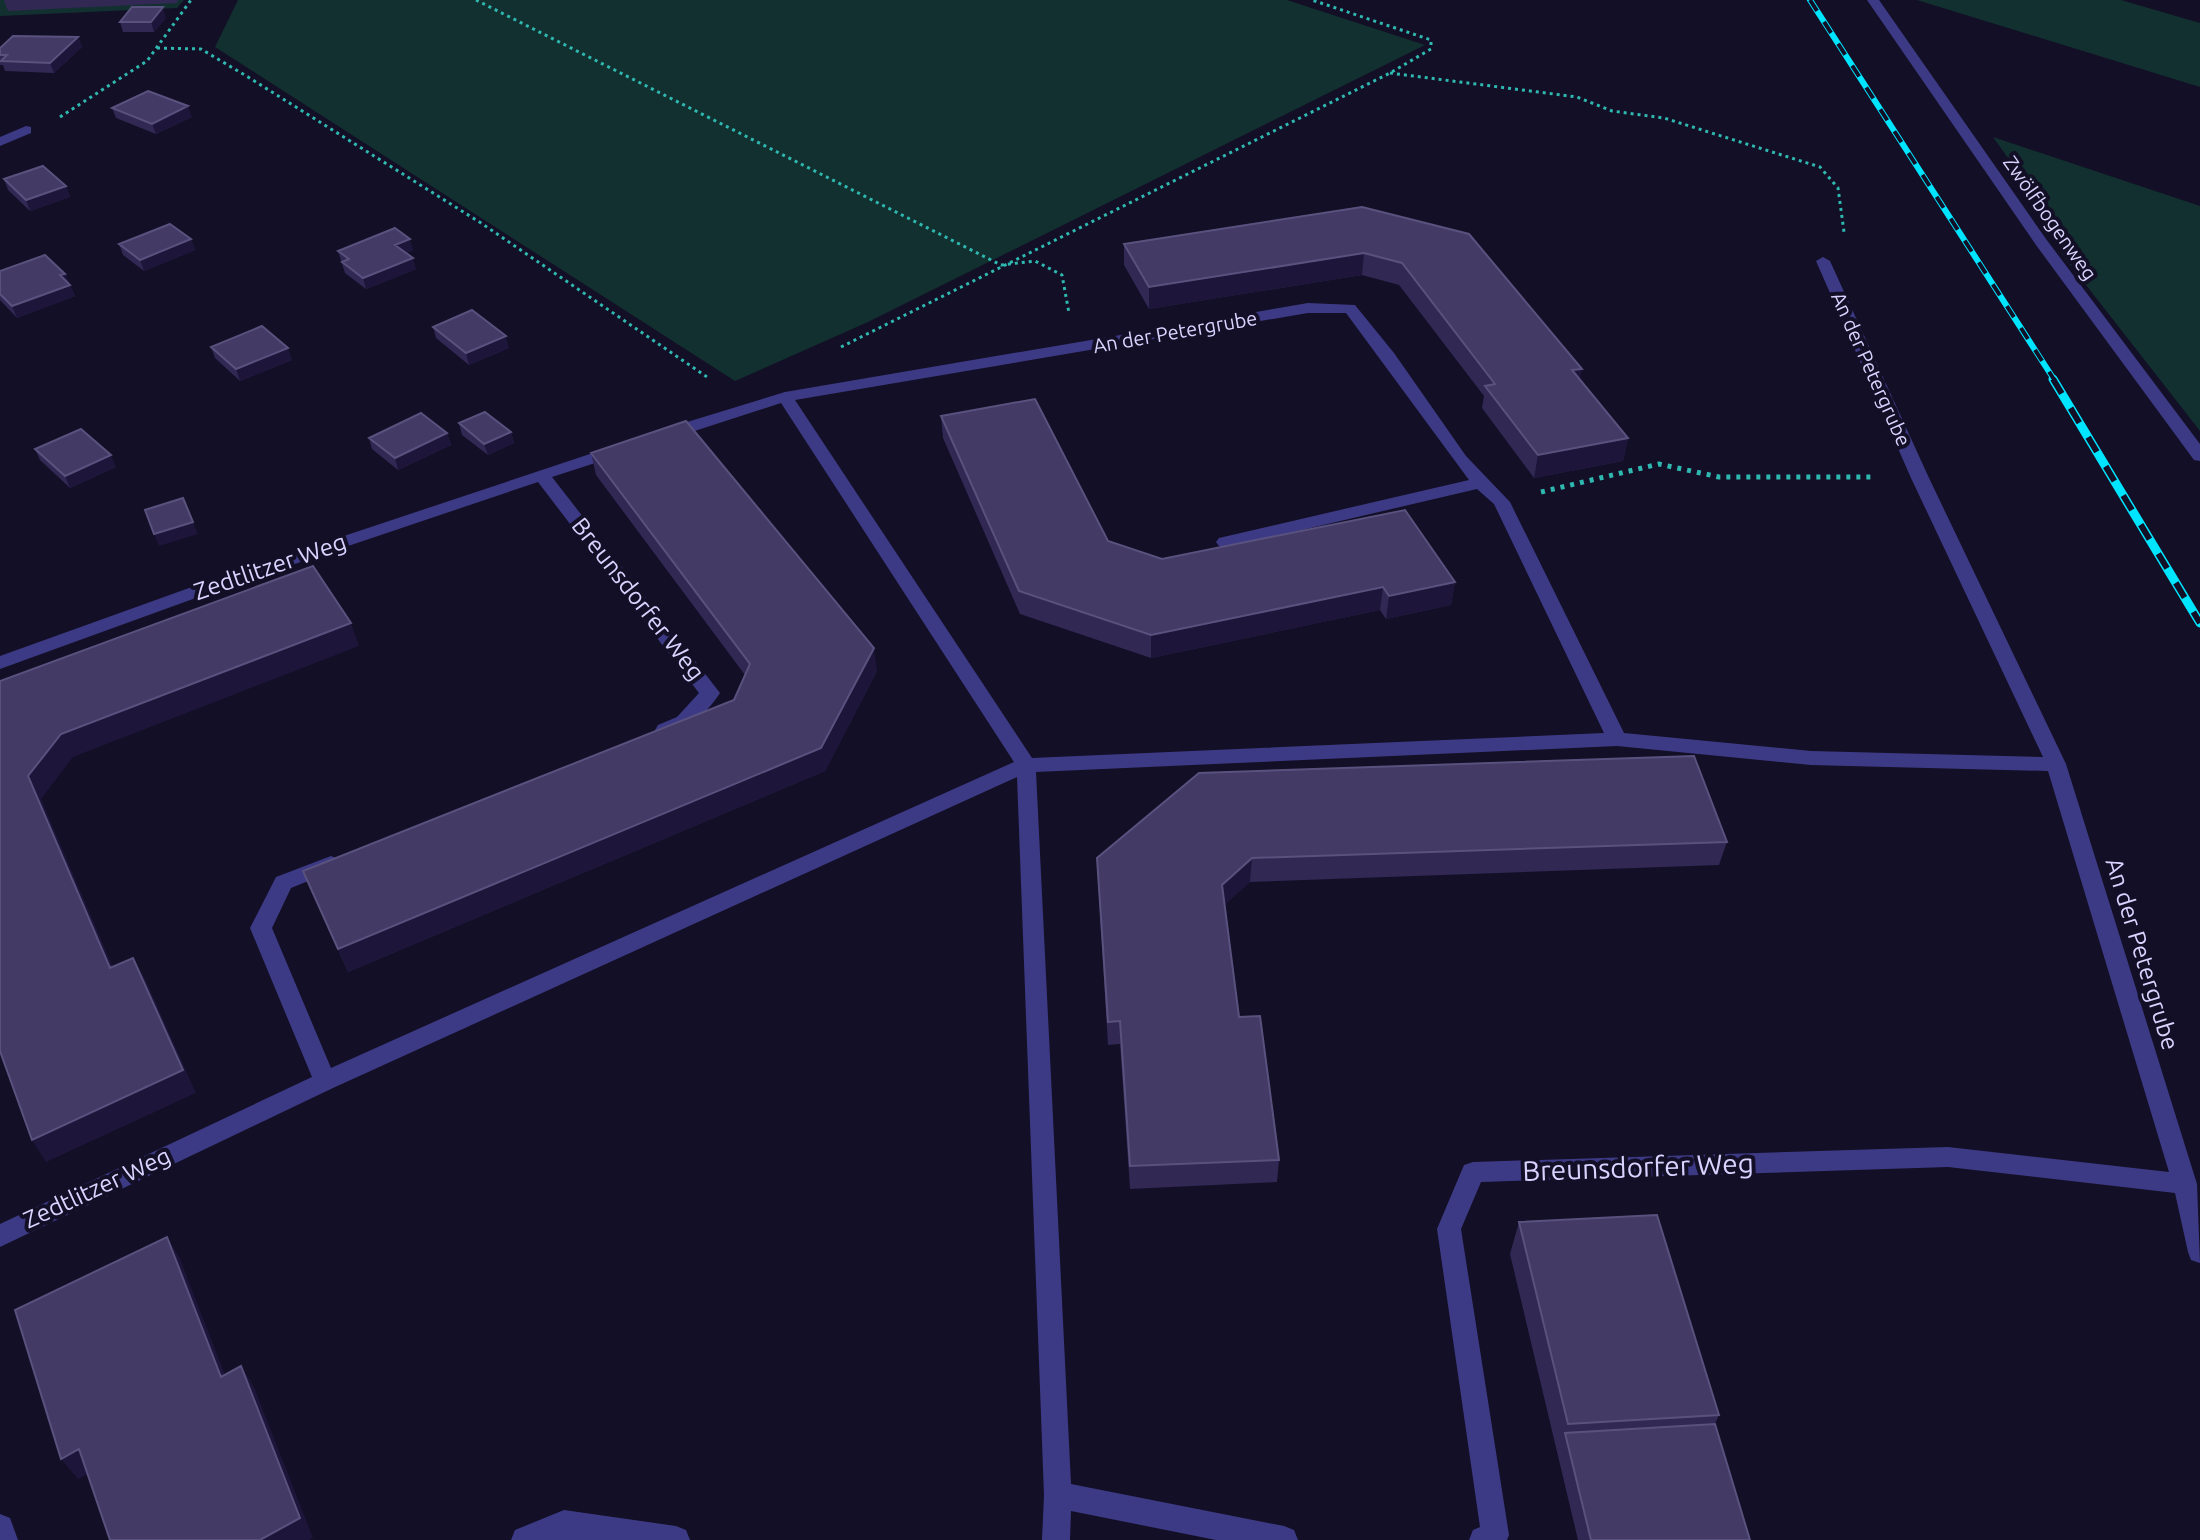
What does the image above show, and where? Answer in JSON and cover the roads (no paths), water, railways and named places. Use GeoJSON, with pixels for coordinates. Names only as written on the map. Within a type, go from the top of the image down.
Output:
{"type":"FeatureCollection","features":[{"type":"Feature","properties":{"kind":"street","name":"Zwölfbogenweg"},"geometry":{"type":"LineString","coordinates":[[1873,0],[2041,242],[2200,456]]}},
{"type":"Feature","properties":{"kind":"street"},"geometry":{"type":"LineString","coordinates":[[0,142],[26,130]]}},
{"type":"Feature","properties":{"kind":"street","name":"An der Petergrube"},"geometry":{"type":"LineString","coordinates":[[1823,261],[1920,478],[2056,764],[2185,1184],[2200,1252]]}},
{"type":"Feature","properties":{"kind":"street","name":"An der Petergrube"},"geometry":{"type":"LineString","coordinates":[[785,397],[1308,308],[1350,308],[1380,340],[1478,483],[1501,502],[1617,739]]}},
{"type":"Feature","properties":{"kind":"street"},"geometry":{"type":"LineString","coordinates":[[541,474],[785,397],[1026,765],[1058,1495],[1056,1540]]}},
{"type":"Feature","properties":{"kind":"street","name":"Zedtlitzer Weg"},"geometry":{"type":"LineString","coordinates":[[0,663],[209,587],[541,474]]}},
{"type":"Feature","properties":{"kind":"street","name":"Breunsdorfer Weg"},"geometry":{"type":"LineString","coordinates":[[541,474],[710,693],[684,722],[641,740]]}},
{"type":"Feature","properties":{"kind":"street"},"geometry":{"type":"LineString","coordinates":[[1225,542],[1478,483]]}},
{"type":"Feature","properties":{"kind":"street"},"geometry":{"type":"LineString","coordinates":[[353,855],[283,883],[261,928],[325,1081],[1026,765],[1617,739],[1811,758],[2056,764]]}},
{"type":"Feature","properties":{"kind":"street","name":"Zedtlitzer Weg"},"geometry":{"type":"LineString","coordinates":[[0,1236],[325,1081]]}},
{"type":"Feature","properties":{"kind":"street","name":"Breunsdorfer Weg"},"geometry":{"type":"LineString","coordinates":[[1483,1540],[1495,1535],[1449,1229],[1473,1172],[1948,1157],[2185,1184]]}},
{"type":"Feature","properties":{"kind":"street"},"geometry":{"type":"LineString","coordinates":[[1058,1495],[1284,1540]]}},
{"type":"Feature","properties":{"kind":"street"},"geometry":{"type":"LineString","coordinates":[[525,1540],[564,1524],[676,1540]]}},
{"type":"Feature","properties":{"kind":"street"},"geometry":{"type":"LineString","coordinates":[[0,1528],[4,1540]]}},
{"type":"Feature","properties":{"kind":"railway"},"geometry":{"type":"LineString","coordinates":[[1810,0],[2055,381]]}},
{"type":"Feature","properties":{"kind":"railway"},"geometry":{"type":"LineString","coordinates":[[2053,379],[2200,623]]}}]}
